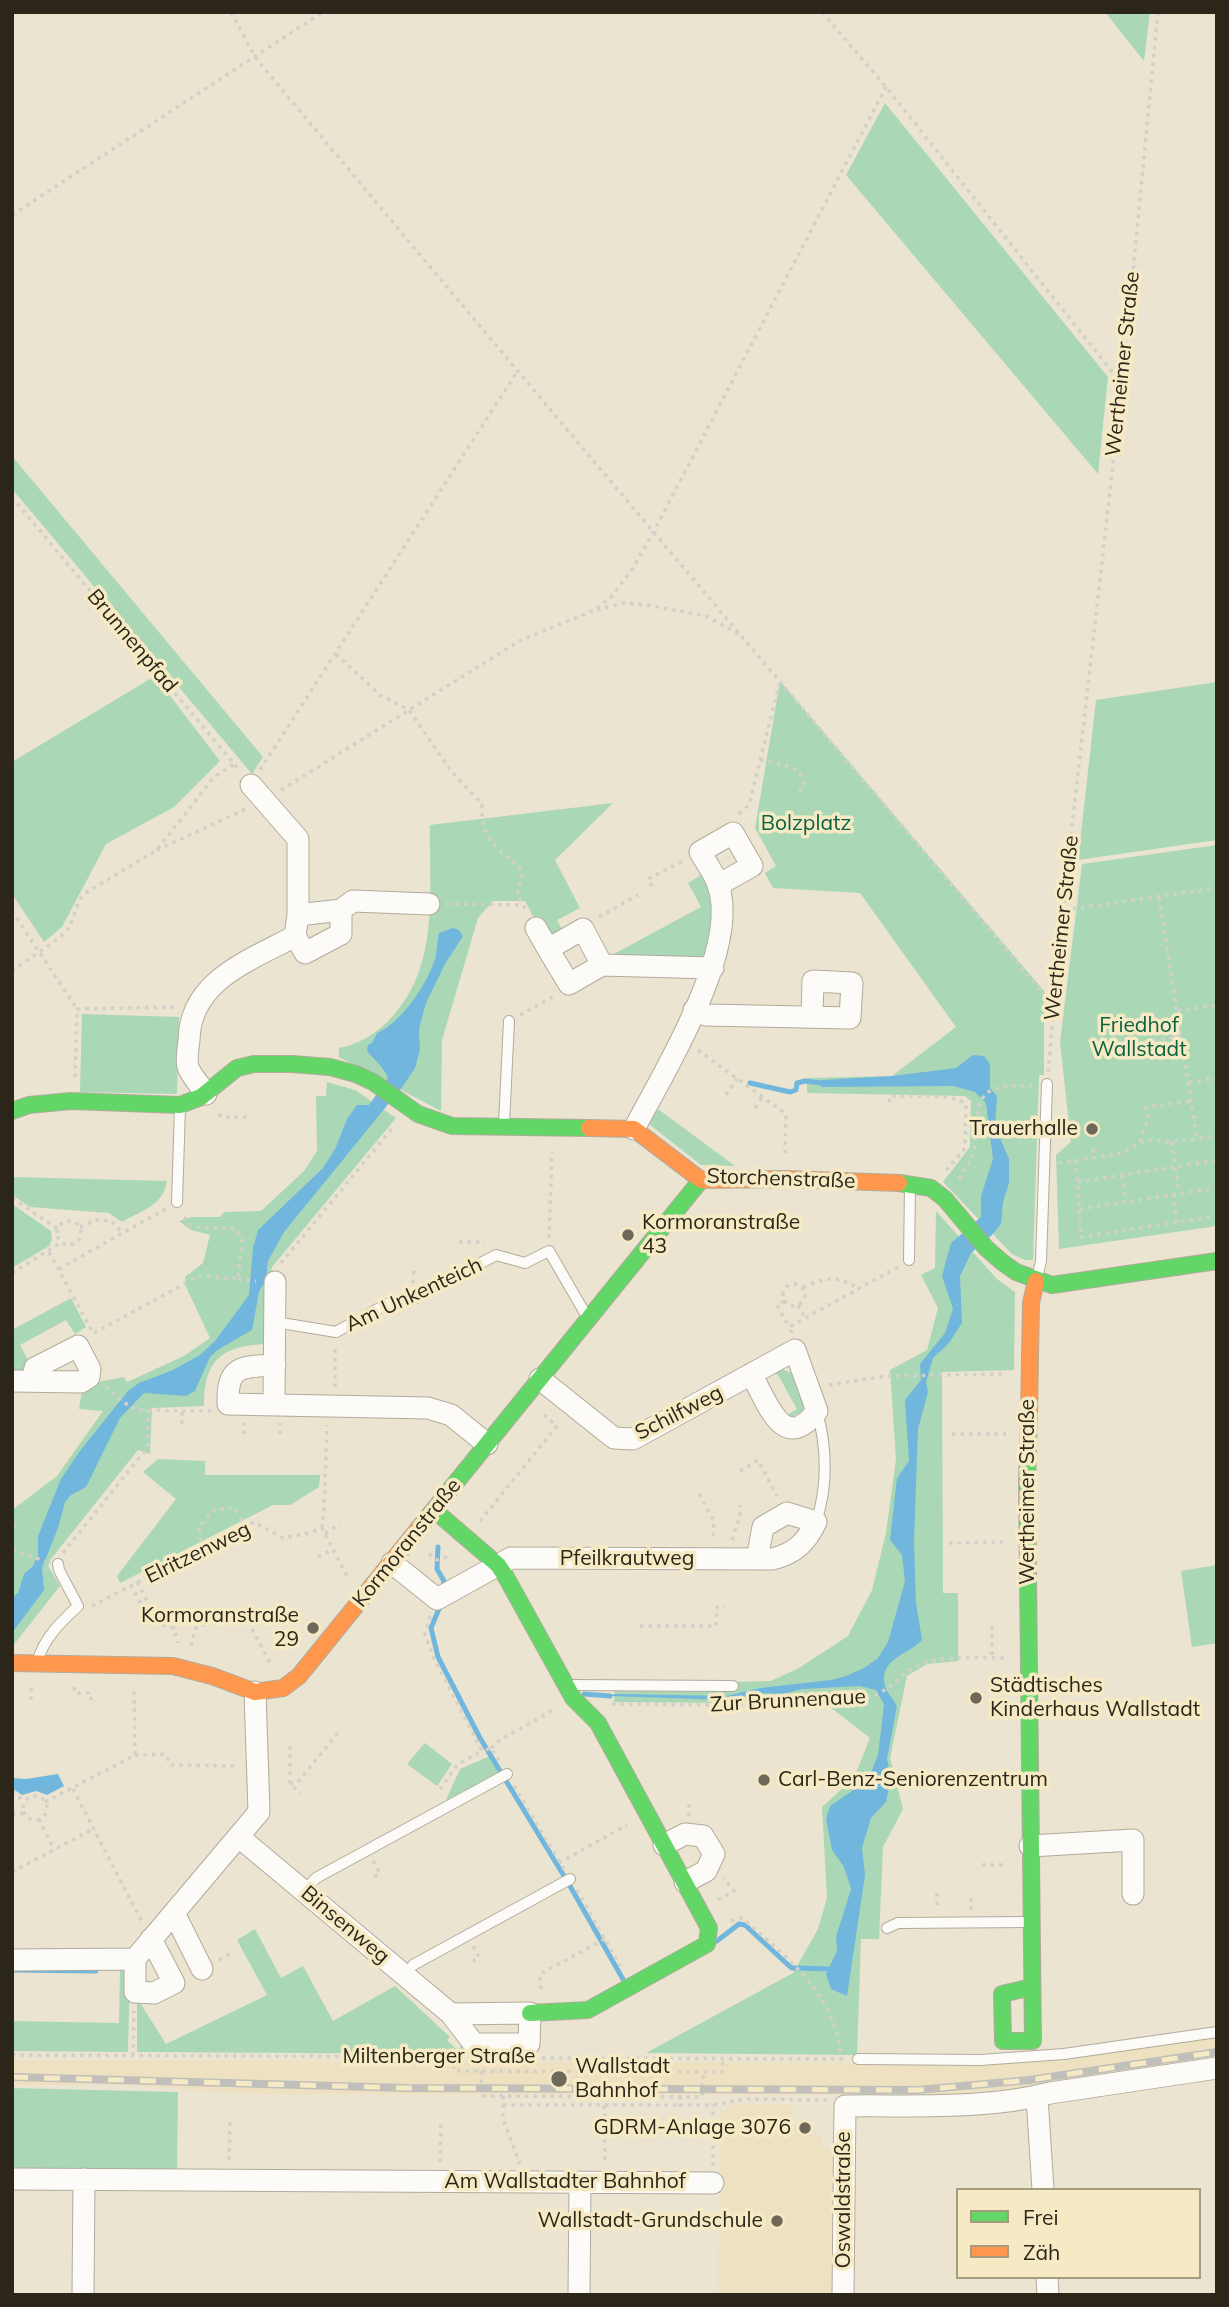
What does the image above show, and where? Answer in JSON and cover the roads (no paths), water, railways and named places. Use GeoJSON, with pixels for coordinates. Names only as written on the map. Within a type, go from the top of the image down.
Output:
{"type":"FeatureCollection","features":[{"type":"Feature","properties":{"kind":"street"},"geometry":{"type":"LineString","coordinates":[[257,792],[298,839],[296,926],[305,953],[341,934],[341,910]]}},
{"type":"Feature","properties":{"kind":"street"},"geometry":{"type":"LineString","coordinates":[[12,1111],[24,1106],[75,1101],[180,1105],[194,1102],[224,1075],[235,1068],[250,1064],[340,1068],[372,1081],[405,1107],[429,1121],[452,1126],[634,1129],[694,1010],[713,968],[722,935],[723,909],[719,885],[700,852],[733,833],[752,866],[719,885]]}},
{"type":"Feature","properties":{"kind":"street"},"geometry":{"type":"LineString","coordinates":[[206,1094],[188,1066],[189,1030],[195,1007],[209,987],[296,926],[341,910],[353,901],[429,904]]}},
{"type":"Feature","properties":{"kind":"street"},"geometry":{"type":"LineString","coordinates":[[536,928],[569,984],[602,965],[713,968]]}},
{"type":"Feature","properties":{"kind":"street"},"geometry":{"type":"LineString","coordinates":[[548,949],[583,929],[602,965]]}},
{"type":"Feature","properties":{"kind":"street"},"geometry":{"type":"LineString","coordinates":[[694,1010],[706,1014],[812,1016]]}},
{"type":"Feature","properties":{"kind":"street","name":"Storchenstraße"},"geometry":{"type":"LineString","coordinates":[[634,1129],[701,1180],[785,1179],[910,1183],[931,1188],[945,1199],[986,1248],[1016,1272],[1036,1281]]}},
{"type":"Feature","properties":{"kind":"street","name":"Kormoranstraße"},"geometry":{"type":"LineString","coordinates":[[256,1692],[283,1688],[299,1676],[701,1180]]}},
{"type":"Feature","properties":{"kind":"street"},"geometry":{"type":"LineString","coordinates":[[1036,1281],[1052,1285],[1069,1284],[1217,1261]]}},
{"type":"Feature","properties":{"kind":"street","name":"Wertheimer Straße"},"geometry":{"type":"LineString","coordinates":[[1034,2048],[1028,1657],[1029,1374],[1031,1303],[1036,1281]]}},
{"type":"Feature","properties":{"kind":"street"},"geometry":{"type":"LineString","coordinates":[[274,1403],[275,1282]]}},
{"type":"Feature","properties":{"kind":"street"},"geometry":{"type":"LineString","coordinates":[[86,1340],[89,1377],[81,1382],[22,1381],[35,1368],[86,1340]]}},
{"type":"Feature","properties":{"kind":"street","name":"Schilfweg"},"geometry":{"type":"LineString","coordinates":[[540,1379],[614,1438],[633,1439],[795,1350],[817,1411]]}},
{"type":"Feature","properties":{"kind":"street"},"geometry":{"type":"LineString","coordinates":[[275,1365],[244,1367],[232,1373],[228,1385],[228,1404],[428,1408],[451,1415],[487,1444]]}},
{"type":"Feature","properties":{"kind":"street"},"geometry":{"type":"LineString","coordinates":[[751,1374],[779,1423],[788,1429],[796,1429],[808,1422],[817,1411]]}},
{"type":"Feature","properties":{"kind":"street"},"geometry":{"type":"LineString","coordinates":[[434,1510],[498,1565],[506,1577],[573,1695],[598,1723],[709,1928],[707,1944],[588,2010],[452,2014]]}},
{"type":"Feature","properties":{"kind":"street"},"geometry":{"type":"LineString","coordinates":[[757,1559],[763,1527],[786,1513],[816,1522]]}},
{"type":"Feature","properties":{"kind":"street","name":"Pfeilkrautweg"},"geometry":{"type":"LineString","coordinates":[[392,1563],[437,1598],[511,1558],[772,1559],[794,1551],[804,1542],[816,1522]]}},
{"type":"Feature","properties":{"kind":"street"},"geometry":{"type":"LineString","coordinates":[[12,1663],[179,1667],[256,1692],[259,1812],[239,1837],[151,1939],[135,1959],[135,1992],[154,1993],[174,1983],[151,1939]]}},
{"type":"Feature","properties":{"kind":"street"},"geometry":{"type":"LineString","coordinates":[[664,1844],[685,1834],[703,1836],[714,1854],[706,1871],[685,1882]]}},
{"type":"Feature","properties":{"kind":"street","name":"Binsenweg"},"geometry":{"type":"LineString","coordinates":[[239,1837],[452,2014],[474,2044],[529,2044],[536,2013]]}},
{"type":"Feature","properties":{"kind":"street"},"geometry":{"type":"LineString","coordinates":[[1030,1846],[1133,1840],[1133,1894]]}},
{"type":"Feature","properties":{"kind":"street"},"geometry":{"type":"LineString","coordinates":[[174,1913],[202,1969]]}},
{"type":"Feature","properties":{"kind":"street"},"geometry":{"type":"LineString","coordinates":[[12,1960],[135,1959]]}},
{"type":"Feature","properties":{"kind":"street"},"geometry":{"type":"LineString","coordinates":[[1032,1987],[1002,1994],[1003,2041],[1034,2048]]}},
{"type":"Feature","properties":{"kind":"street"},"geometry":{"type":"LineString","coordinates":[[1042,2188],[1037,2097],[1217,2068]]}},
{"type":"Feature","properties":{"kind":"street","name":"Oswaldstraße"},"geometry":{"type":"LineString","coordinates":[[843,2295],[845,2106],[942,2105],[1037,2097]]}},
{"type":"Feature","properties":{"kind":"street","name":"Am Wallstadter Bahnhof"},"geometry":{"type":"LineString","coordinates":[[12,2179],[713,2183]]}},
{"type":"Feature","properties":{"kind":"street"},"geometry":{"type":"LineString","coordinates":[[83,2295],[84,2179]]}},
{"type":"Feature","properties":{"kind":"street"},"geometry":{"type":"LineString","coordinates":[[579,2295],[580,2183]]}},
{"type":"Feature","properties":{"kind":"lane"},"geometry":{"type":"LineString","coordinates":[[504,1127],[509,1021]]}},
{"type":"Feature","properties":{"kind":"lane","name":"Wertheimer Straße"},"geometry":{"type":"LineString","coordinates":[[1036,1281],[1041,1261],[1047,1084]]}},
{"type":"Feature","properties":{"kind":"lane"},"geometry":{"type":"LineString","coordinates":[[177,1202],[180,1105]]}},
{"type":"Feature","properties":{"kind":"lane"},"geometry":{"type":"LineString","coordinates":[[909,1261],[910,1183]]}},
{"type":"Feature","properties":{"kind":"lane","name":"Am Unkenteich"},"geometry":{"type":"LineString","coordinates":[[275,1322],[335,1332],[387,1304],[414,1299],[496,1255],[525,1263],[549,1251],[589,1318]]}},
{"type":"Feature","properties":{"kind":"lane","name":"Pfeilkrautweg"},"geometry":{"type":"LineString","coordinates":[[816,1522],[820,1512],[825,1437],[817,1411]]}},
{"type":"Feature","properties":{"kind":"lane"},"geometry":{"type":"LineString","coordinates":[[37,1663],[41,1647],[59,1623],[78,1606],[53,1563]]}},
{"type":"Feature","properties":{"kind":"lane"},"geometry":{"type":"LineString","coordinates":[[573,1695],[733,1686]]}},
{"type":"Feature","properties":{"kind":"lane"},"geometry":{"type":"LineString","coordinates":[[304,1891],[316,1878],[507,1774]]}},
{"type":"Feature","properties":{"kind":"lane"},"geometry":{"type":"LineString","coordinates":[[405,1975],[413,1965],[570,1879]]}},
{"type":"Feature","properties":{"kind":"lane"},"geometry":{"type":"LineString","coordinates":[[887,1928],[898,1923],[1031,1922]]}},
{"type":"Feature","properties":{"kind":"lane"},"geometry":{"type":"LineString","coordinates":[[858,2059],[980,2060],[1034,2048],[1064,2054],[1217,2032]]}},
{"type":"Feature","properties":{"kind":"water"},"geometry":{"type":"Polygon","coordinates":[[[453,928],[459,930],[463,936],[445,964],[426,1003],[419,1029],[420,1050],[415,1068],[284,1232],[268,1261],[266,1279],[259,1292],[252,1330],[210,1357],[195,1391],[186,1396],[144,1393],[120,1418],[86,1487],[71,1495],[65,1502],[42,1568],[44,1590],[12,1633],[12,1598],[18,1593],[24,1574],[33,1566],[38,1555],[38,1536],[61,1479],[128,1391],[139,1383],[173,1370],[200,1355],[215,1341],[249,1295],[253,1248],[258,1230],[323,1168],[335,1149],[347,1119],[357,1105],[369,1105],[388,1078],[367,1051],[368,1045],[377,1033],[405,1011],[413,1000],[433,965],[439,933],[453,928]]]}},
{"type":"Feature","properties":{"kind":"water"},"geometry":{"type":"Polygon","coordinates":[[[973,1055],[984,1056],[990,1064],[990,1088],[997,1096],[995,1126],[1009,1159],[1009,1183],[1003,1202],[1001,1224],[971,1253],[960,1276],[962,1323],[949,1343],[933,1358],[926,1382],[928,1392],[918,1429],[914,1542],[916,1603],[922,1640],[896,1658],[884,1677],[886,1688],[897,1706],[887,1759],[891,1778],[886,1802],[871,1818],[862,1848],[865,1875],[847,1996],[831,1989],[826,1974],[837,1951],[836,1937],[851,1889],[844,1867],[832,1850],[826,1819],[830,1806],[868,1780],[878,1755],[884,1704],[876,1690],[860,1686],[802,1689],[783,1694],[761,1693],[728,1700],[610,1696],[726,1696],[760,1688],[831,1680],[864,1668],[878,1658],[888,1642],[905,1581],[902,1555],[890,1540],[897,1478],[909,1461],[905,1400],[921,1380],[920,1364],[945,1333],[953,1309],[942,1276],[951,1243],[981,1217],[981,1196],[993,1159],[986,1103],[975,1092],[953,1086],[821,1087],[822,1080],[892,1076],[956,1068],[973,1055]]]}},
{"type":"Feature","properties":{"kind":"water"},"geometry":{"type":"Polygon","coordinates":[[[58,1774],[64,1786],[47,1795],[36,1791],[22,1795],[12,1788],[12,1778],[26,1779],[58,1774]]]}},
{"type":"Feature","properties":{"kind":"waterway"},"geometry":{"type":"LineString","coordinates":[[750,1083],[790,1092],[796,1090],[797,1083],[821,1083]]}},
{"type":"Feature","properties":{"kind":"waterway"},"geometry":{"type":"LineString","coordinates":[[438,1547],[437,1569],[444,1581],[443,1588]]}},
{"type":"Feature","properties":{"kind":"waterway"},"geometry":{"type":"LineString","coordinates":[[441,1604],[431,1628],[438,1657],[480,1738],[564,1876]]}},
{"type":"Feature","properties":{"kind":"waterway"},"geometry":{"type":"LineString","coordinates":[[584,1694],[610,1696]]}},
{"type":"Feature","properties":{"kind":"waterway"},"geometry":{"type":"LineString","coordinates":[[570,1886],[624,1981]]}},
{"type":"Feature","properties":{"kind":"waterway"},"geometry":{"type":"LineString","coordinates":[[717,1941],[739,1924],[745,1925],[786,1963],[796,1968]]}},
{"type":"Feature","properties":{"kind":"waterway"},"geometry":{"type":"LineString","coordinates":[[799,1968],[828,1969]]}},
{"type":"Feature","properties":{"kind":"waterway"},"geometry":{"type":"LineString","coordinates":[[12,1970],[96,1971]]}},
{"type":"Feature","properties":{"kind":"railway"},"geometry":{"type":"LineString","coordinates":[[12,2077],[407,2088],[918,2090],[1030,2080],[1217,2052]]}},
{"type":"Feature","properties":{"kind":"place","name":"Trauerhalle"},"geometry":{"type":"Point","coordinates":[1092,1129]}},
{"type":"Feature","properties":{"kind":"place","name":"Kormoranstraße 43"},"geometry":{"type":"Point","coordinates":[628,1235]}},
{"type":"Feature","properties":{"kind":"place","name":"Kormoranstraße 29"},"geometry":{"type":"Point","coordinates":[313,1628]}},
{"type":"Feature","properties":{"kind":"place","name":"Städtisches Kinderhaus Wallstadt"},"geometry":{"type":"Point","coordinates":[976,1698]}},
{"type":"Feature","properties":{"kind":"place","name":"Carl-Benz-Seniorenzentrum"},"geometry":{"type":"Point","coordinates":[764,1780]}},
{"type":"Feature","properties":{"kind":"place","name":"Wallstadt Bahnhof"},"geometry":{"type":"Point","coordinates":[559,2079]}},
{"type":"Feature","properties":{"kind":"place","name":"GDRM-Anlage 3076"},"geometry":{"type":"Point","coordinates":[805,2128]}},
{"type":"Feature","properties":{"kind":"place","name":"Wallstadt-Grundschule"},"geometry":{"type":"Point","coordinates":[777,2221]}},
{"type":"Feature","properties":{"kind":"park label","name":"Bolzplatz"},"geometry":{"type":"Point","coordinates":[806,824]}},
{"type":"Feature","properties":{"kind":"park label","name":"Friedhof Wallstadt"},"geometry":{"type":"Point","coordinates":[1139,1038]}}]}
